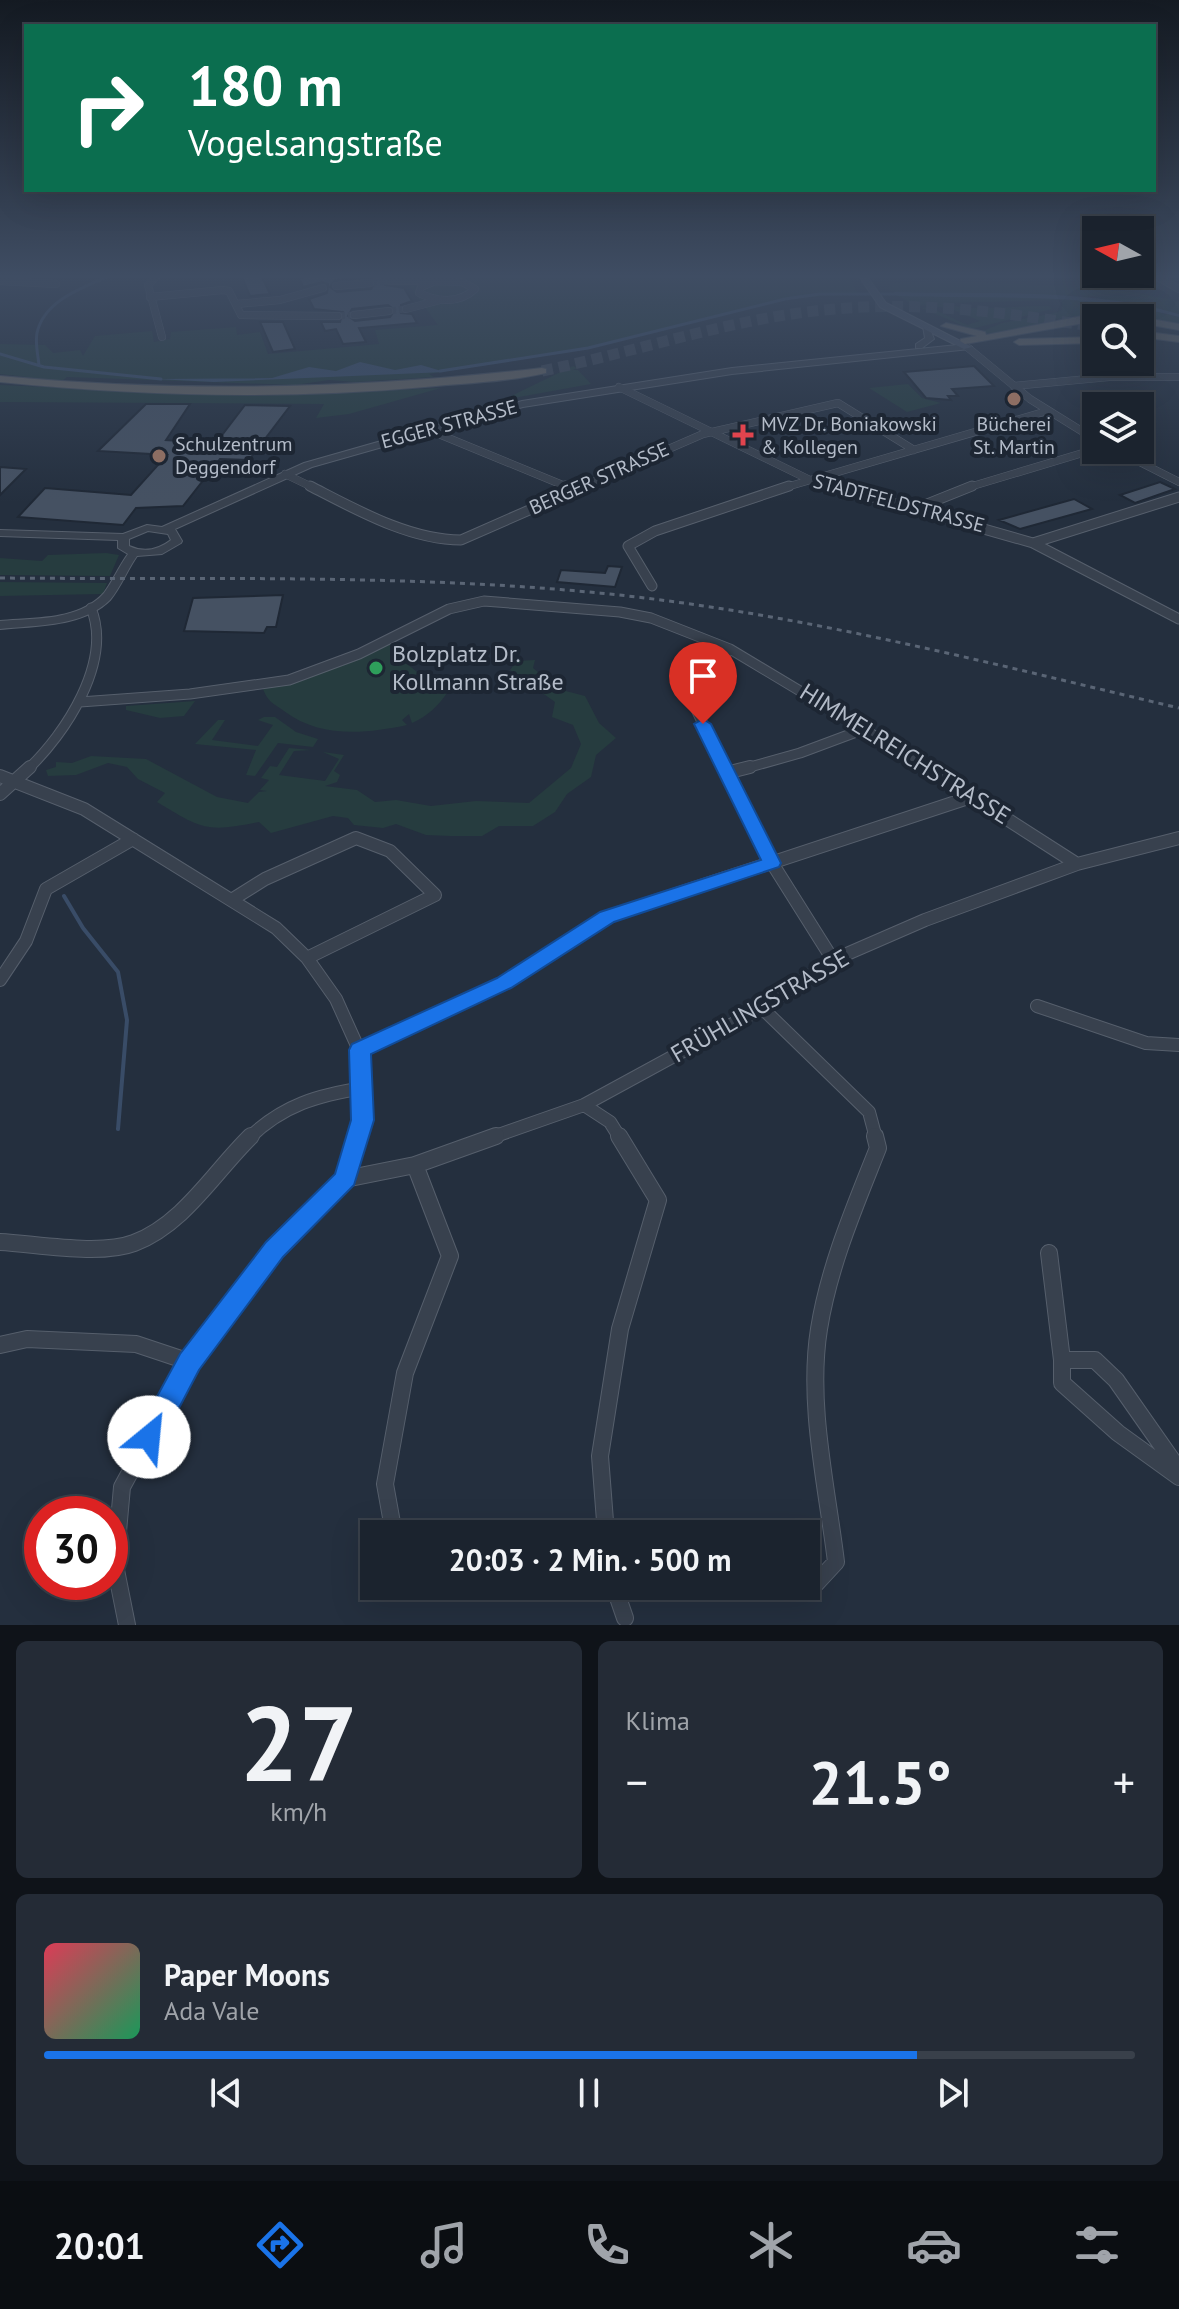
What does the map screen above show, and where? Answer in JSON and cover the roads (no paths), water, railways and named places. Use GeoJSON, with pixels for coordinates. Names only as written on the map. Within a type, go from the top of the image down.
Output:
{"type":"FeatureCollection","features":[{"type":"Feature","properties":{"kind":"highway"},"geometry":{"type":"LineString","coordinates":[[0,379],[102,388],[252,392],[383,388],[542,371]]}},
{"type":"Feature","properties":{"kind":"street","name":"EGGER STRASSE"},"geometry":{"type":"LineString","coordinates":[[891,353],[900,351]]}},
{"type":"Feature","properties":{"kind":"street","name":"EGGER STRASSE"},"geometry":{"type":"LineString","coordinates":[[0,533],[124,537],[147,528],[165,529],[285,474],[374,444],[486,413],[619,387],[906,351]]}},
{"type":"Feature","properties":{"kind":"street"},"geometry":{"type":"LineString","coordinates":[[971,351],[1047,411],[1082,432]]}},
{"type":"Feature","properties":{"kind":"street"},"geometry":{"type":"LineString","coordinates":[[1014,386],[1109,377],[1179,377]]}},
{"type":"Feature","properties":{"kind":"street","name":"STADTFELDSTRASSE"},"geometry":{"type":"LineString","coordinates":[[619,387],[810,480],[1033,543],[1179,619]]}},
{"type":"Feature","properties":{"kind":"street","name":"BERGER STRASSE"},"geometry":{"type":"LineString","coordinates":[[285,474],[376,519],[455,541],[711,432],[838,403],[914,450]]}},
{"type":"Feature","properties":{"kind":"street"},"geometry":{"type":"LineString","coordinates":[[652,586],[634,562],[628,546],[655,531],[810,480],[1047,411]]}},
{"type":"Feature","properties":{"kind":"street"},"geometry":{"type":"LineString","coordinates":[[441,435],[572,489]]}},
{"type":"Feature","properties":{"kind":"street"},"geometry":{"type":"LineString","coordinates":[[917,508],[943,495],[1082,453]]}},
{"type":"Feature","properties":{"kind":"street"},"geometry":{"type":"LineString","coordinates":[[1144,464],[1179,482]]}},
{"type":"Feature","properties":{"kind":"street"},"geometry":{"type":"LineString","coordinates":[[1033,543],[1179,497]]}},
{"type":"Feature","properties":{"kind":"street"},"geometry":{"type":"LineString","coordinates":[[124,537],[121,545],[134,553],[151,554],[174,545],[178,537],[165,529]]}},
{"type":"Feature","properties":{"kind":"street"},"geometry":{"type":"LineString","coordinates":[[0,625],[55,618],[91,608],[106,598],[134,553]]}},
{"type":"Feature","properties":{"kind":"street","name":"HIMMELREICHSTRASSE"},"geometry":{"type":"LineString","coordinates":[[80,702],[190,694],[289,680],[359,654],[449,609],[484,601],[651,618],[730,649],[867,728],[1077,864]]}},
{"type":"Feature","properties":{"kind":"street"},"geometry":{"type":"LineString","coordinates":[[0,794],[50,750],[80,702],[90,671],[96,628],[91,608]]}},
{"type":"Feature","properties":{"kind":"street"},"geometry":{"type":"LineString","coordinates":[[730,649],[689,695],[772,863],[833,960]]}},
{"type":"Feature","properties":{"kind":"street"},"geometry":{"type":"LineString","coordinates":[[726,773],[800,753],[867,728]]}},
{"type":"Feature","properties":{"kind":"street"},"geometry":{"type":"LineString","coordinates":[[0,776],[84,809],[276,928],[307,958],[336,999],[359,1050],[364,1088],[363,1120],[345,1179],[274,1250],[190,1362],[122,1487],[115,1565],[127,1625]]}},
{"type":"Feature","properties":{"kind":"street"},"geometry":{"type":"LineString","coordinates":[[359,1050],[504,983],[607,917],[974,796]]}},
{"type":"Feature","properties":{"kind":"street"},"geometry":{"type":"LineString","coordinates":[[233,899],[265,879],[356,838],[369,838],[399,858],[435,895],[307,958]]}},
{"type":"Feature","properties":{"kind":"street","name":"FRÜHLINGSTRASSE"},"geometry":{"type":"LineString","coordinates":[[345,1179],[415,1165],[584,1105],[762,1008],[833,960],[925,920],[1077,864],[1179,838]]}},
{"type":"Feature","properties":{"kind":"street"},"geometry":{"type":"LineString","coordinates":[[0,980],[26,941],[46,889],[133,839]]}},
{"type":"Feature","properties":{"kind":"street"},"geometry":{"type":"LineString","coordinates":[[1037,1006],[1146,1043],[1179,1045]]}},
{"type":"Feature","properties":{"kind":"street"},"geometry":{"type":"LineString","coordinates":[[762,1008],[869,1112],[878,1148],[844,1233],[819,1330],[817,1400],[836,1562],[820,1579]]}},
{"type":"Feature","properties":{"kind":"street"},"geometry":{"type":"LineString","coordinates":[[0,1242],[134,1244],[171,1221],[204,1191],[236,1151],[272,1117],[309,1098],[364,1088]]}},
{"type":"Feature","properties":{"kind":"street"},"geometry":{"type":"LineString","coordinates":[[584,1105],[610,1122],[658,1200],[620,1329],[600,1456],[605,1520]]}},
{"type":"Feature","properties":{"kind":"street"},"geometry":{"type":"LineString","coordinates":[[391,1520],[385,1484],[405,1373],[450,1256],[415,1165]]}},
{"type":"Feature","properties":{"kind":"street"},"geometry":{"type":"LineString","coordinates":[[1049,1253],[1062,1383],[1131,1446],[1179,1477]]}},
{"type":"Feature","properties":{"kind":"street"},"geometry":{"type":"LineString","coordinates":[[0,1345],[27,1339],[136,1344],[190,1362]]}},
{"type":"Feature","properties":{"kind":"street"},"geometry":{"type":"LineString","coordinates":[[1062,1360],[1095,1360],[1106,1370],[1179,1470]]}},
{"type":"Feature","properties":{"kind":"street"},"geometry":{"type":"LineString","coordinates":[[619,1600],[625,1618]]}},
{"type":"Feature","properties":{"kind":"water"},"geometry":{"type":"Polygon","coordinates":[[[360,362],[395,370],[421,365],[445,372],[214,382],[156,379],[272,378],[309,367],[336,371],[360,362]]]}},
{"type":"Feature","properties":{"kind":"waterway"},"geometry":{"type":"LineString","coordinates":[[37,351],[39,365]]}},
{"type":"Feature","properties":{"kind":"waterway"},"geometry":{"type":"LineString","coordinates":[[440,371],[570,351]]}},
{"type":"Feature","properties":{"kind":"waterway"},"geometry":{"type":"LineString","coordinates":[[0,354],[44,367],[161,379]]}},
{"type":"Feature","properties":{"kind":"waterway"},"geometry":{"type":"LineString","coordinates":[[64,896],[83,928],[118,972],[127,1020],[118,1129]]}},
{"type":"Feature","properties":{"kind":"tunnel"},"geometry":{"type":"LineString","coordinates":[[542,371],[628,351]]}},
{"type":"Feature","properties":{"kind":"railway"},"geometry":{"type":"LineString","coordinates":[[0,578],[393,581],[628,596],[837,629],[1179,708]]}},
{"type":"Feature","properties":{"kind":"place","name":"Bücherei St. Martin"},"geometry":{"type":"Point","coordinates":[1014,399]}},
{"type":"Feature","properties":{"kind":"place","name":"MVZ Dr. Boniakowski & Kollegen"},"geometry":{"type":"Point","coordinates":[743,435]}},
{"type":"Feature","properties":{"kind":"place","name":"Schulzentrum Deggendorf"},"geometry":{"type":"Point","coordinates":[159,456]}},
{"type":"Feature","properties":{"kind":"place","name":"Bolzplatz Dr. Kollmann Straße"},"geometry":{"type":"Point","coordinates":[376,668]}}]}
